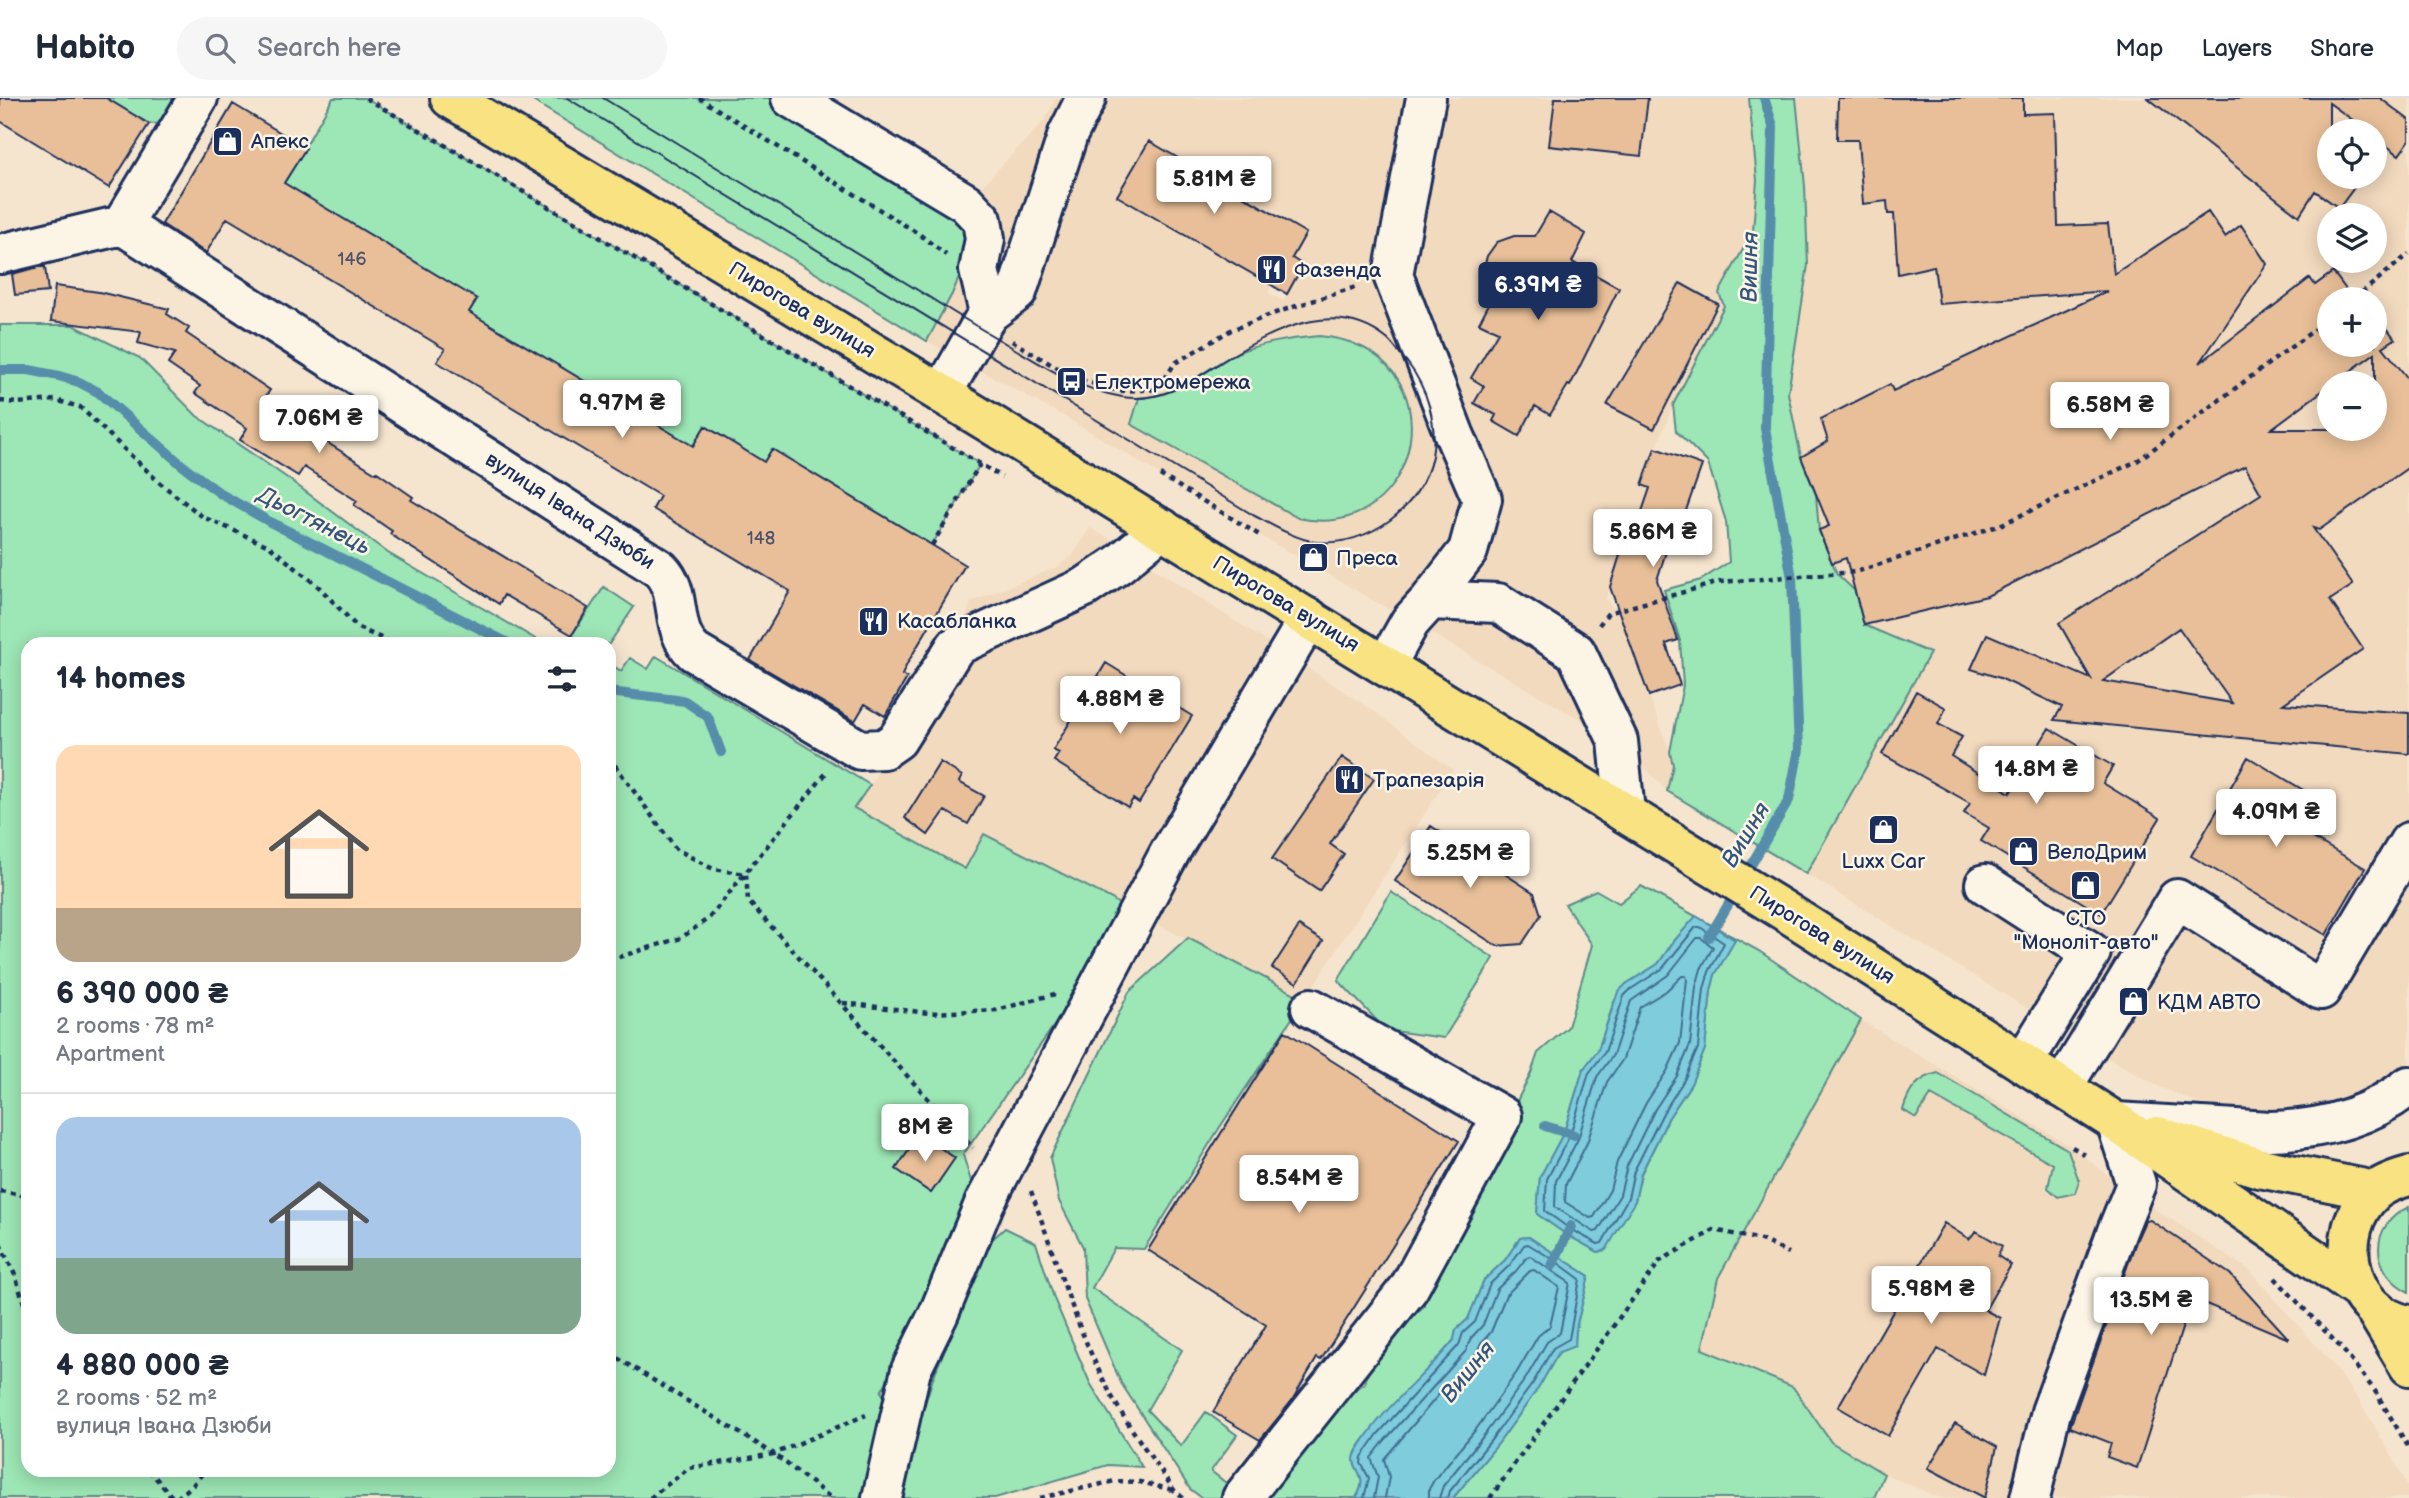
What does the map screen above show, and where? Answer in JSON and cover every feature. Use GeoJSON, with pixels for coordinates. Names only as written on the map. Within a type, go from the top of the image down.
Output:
{"type":"FeatureCollection","features":[{"type":"Feature","properties":{"kind":"main road","name":"Пирогова вулиця"},"geometry":{"type":"LineString","coordinates":[[450,98],[1386,665],[1783,910],[2116,1122],[2382,1309],[2409,1366]]}},
{"type":"Feature","properties":{"kind":"main road","name":"Пирогова вулиця"},"geometry":{"type":"LineString","coordinates":[[2116,1122],[2241,1163],[2392,1184]]}},
{"type":"Feature","properties":{"kind":"main road"},"geometry":{"type":"LineString","coordinates":[[2382,1309],[2349,1265],[2348,1238],[2358,1212],[2392,1184]]}},
{"type":"Feature","properties":{"kind":"street"},"geometry":{"type":"LineString","coordinates":[[0,254],[122,225],[198,98]]}},
{"type":"Feature","properties":{"kind":"street"},"geometry":{"type":"LineString","coordinates":[[791,98],[966,203],[982,220],[985,239],[979,270],[985,318]]}},
{"type":"Feature","properties":{"kind":"street"},"geometry":{"type":"LineString","coordinates":[[942,394],[985,318],[1017,292],[1068,134],[1086,98]]}},
{"type":"Feature","properties":{"kind":"street"},"geometry":{"type":"LineString","coordinates":[[1386,665],[1410,622],[1468,551],[1482,499],[1393,275],[1426,98]]}},
{"type":"Feature","properties":{"kind":"street","name":"вулиця Івана Дзюби"},"geometry":{"type":"LineString","coordinates":[[122,225],[660,569],[668,577],[672,587],[679,633],[685,644],[694,652],[860,750],[871,751],[891,745],[897,740],[956,646],[1085,587],[1119,564],[1161,528]]}},
{"type":"Feature","properties":{"kind":"street"},"geometry":{"type":"LineString","coordinates":[[1430,600],[1498,603],[1576,652],[1618,741],[1636,820]]}},
{"type":"Feature","properties":{"kind":"street"},"geometry":{"type":"LineString","coordinates":[[882,1498],[911,1370],[939,1312],[985,1202],[1170,852],[1309,618]]}},
{"type":"Feature","properties":{"kind":"street"},"geometry":{"type":"LineString","coordinates":[[2063,1088],[2177,899],[2321,990],[2409,842]]}},
{"type":"Feature","properties":{"kind":"street"},"geometry":{"type":"LineString","coordinates":[[1985,884],[2091,951],[2023,1062]]}},
{"type":"Feature","properties":{"kind":"street"},"geometry":{"type":"LineString","coordinates":[[1242,1498],[1409,1288],[1502,1116],[1311,1008]]}},
{"type":"Feature","properties":{"kind":"street"},"geometry":{"type":"LineString","coordinates":[[2030,1498],[2051,1412],[2136,1184],[2116,1122],[2294,1131],[2320,1127],[2356,1116],[2386,1102],[2409,1086]]}},
{"type":"Feature","properties":{"kind":"path"},"geometry":{"type":"LineString","coordinates":[[366,98],[1013,483]]}},
{"type":"Feature","properties":{"kind":"path"},"geometry":{"type":"LineString","coordinates":[[699,98],[919,234],[947,256]]}},
{"type":"Feature","properties":{"kind":"path"},"geometry":{"type":"LineString","coordinates":[[2369,287],[2409,254]]}},
{"type":"Feature","properties":{"kind":"path"},"geometry":{"type":"LineString","coordinates":[[985,318],[1074,378],[1119,391],[1158,389],[1175,363],[1231,330],[1393,275]]}},
{"type":"Feature","properties":{"kind":"path"},"geometry":{"type":"LineString","coordinates":[[2370,287],[2374,284]]}},
{"type":"Feature","properties":{"kind":"path"},"geometry":{"type":"LineString","coordinates":[[1576,652],[1608,613],[1720,582],[1837,574],[1874,568],[2000,525],[2137,461],[2317,328]]}},
{"type":"Feature","properties":{"kind":"path"},"geometry":{"type":"LineString","coordinates":[[0,401],[17,403],[55,400],[80,407],[160,483],[203,517],[269,546],[320,587],[358,628],[379,637]]}},
{"type":"Feature","properties":{"kind":"path"},"geometry":{"type":"LineString","coordinates":[[932,545],[980,464]]}},
{"type":"Feature","properties":{"kind":"path"},"geometry":{"type":"LineString","coordinates":[[1160,475],[1261,537]]}},
{"type":"Feature","properties":{"kind":"path"},"geometry":{"type":"LineString","coordinates":[[616,958],[681,938],[696,929],[721,906],[849,744]]}},
{"type":"Feature","properties":{"kind":"path"},"geometry":{"type":"LineString","coordinates":[[616,767],[676,849],[713,869],[746,874]]}},
{"type":"Feature","properties":{"kind":"path"},"geometry":{"type":"LineString","coordinates":[[746,874],[748,901],[970,1144],[980,1160],[985,1202]]}},
{"type":"Feature","properties":{"kind":"path"},"geometry":{"type":"LineString","coordinates":[[841,1002],[943,1013],[997,1010],[1059,993]]}},
{"type":"Feature","properties":{"kind":"path"},"geometry":{"type":"LineString","coordinates":[[1015,1146],[1088,1349],[1127,1422],[1174,1490],[1183,1498]]}},
{"type":"Feature","properties":{"kind":"path"},"geometry":{"type":"LineString","coordinates":[[2072,1147],[2136,1184]]}},
{"type":"Feature","properties":{"kind":"path"},"geometry":{"type":"LineString","coordinates":[[0,1191],[21,1195]]}},
{"type":"Feature","properties":{"kind":"path"},"geometry":{"type":"LineString","coordinates":[[1490,1498],[1660,1261],[1714,1230],[1761,1240],[1789,1253]]}},
{"type":"Feature","properties":{"kind":"path"},"geometry":{"type":"LineString","coordinates":[[0,1244],[21,1294]]}},
{"type":"Feature","properties":{"kind":"path"},"geometry":{"type":"LineString","coordinates":[[2273,1276],[2343,1350],[2375,1391],[2409,1448]]}},
{"type":"Feature","properties":{"kind":"path"},"geometry":{"type":"LineString","coordinates":[[616,1357],[774,1454],[831,1498]]}},
{"type":"Feature","properties":{"kind":"path"},"geometry":{"type":"LineString","coordinates":[[650,1498],[689,1468],[774,1454],[867,1415]]}},
{"type":"Feature","properties":{"kind":"path"},"geometry":{"type":"LineString","coordinates":[[156,1477],[175,1498],[199,1477]]}},
{"type":"Feature","properties":{"kind":"path"},"geometry":{"type":"LineString","coordinates":[[1040,1498],[1115,1481],[1140,1482],[1174,1490]]}},
{"type":"Feature","properties":{"kind":"shaded area"},"geometry":{"type":"Polygon","coordinates":[[[1056,98],[1749,98],[1757,180],[1753,231],[1719,293],[1724,306],[1673,406],[1642,484],[1650,488],[1648,495],[1653,505],[1684,516],[1675,523],[1645,513],[1637,536],[1627,533],[1606,599],[1620,617],[1670,752],[1673,764],[1667,791],[1618,741],[1261,536],[1072,421],[927,341],[952,294],[976,238],[966,203],[1045,120],[1056,98]],[[1149,142],[1118,196],[1272,286],[1268,293],[1283,301],[1303,265],[1149,142]],[[1472,378],[1484,386],[1475,403],[1496,415],[1519,435],[1535,406],[1551,415],[1566,388],[1472,378]]]}},
{"type":"Feature","properties":{"kind":"shaded area"},"geometry":{"type":"Polygon","coordinates":[[[1796,98],[2409,98],[2409,1062],[2389,1077],[2338,1100],[2310,1106],[2238,1110],[2198,1103],[2160,1087],[2120,1065],[1806,874],[1930,654],[1864,625],[1855,591],[1837,574],[1819,530],[1816,495],[1801,457],[1788,393],[1808,265],[1805,186],[1796,98]]]}},
{"type":"Feature","properties":{"kind":"shaded area"},"geometry":{"type":"Polygon","coordinates":[[[1090,528],[1122,545],[1371,709],[1453,770],[1305,999],[985,835],[965,870],[854,807],[956,646],[971,602],[1057,567],[1072,556],[1090,528]]]}},
{"type":"Feature","properties":{"kind":"shaded area"},"geometry":{"type":"Polygon","coordinates":[[[1861,1020],[2072,1147],[2132,1194],[2248,1269],[2330,1361],[2359,1400],[2402,1474],[2409,1489],[2409,1498],[1940,1498],[1884,1474],[1831,1442],[1793,1387],[1702,1350],[1718,1278],[1861,1020]]]}},
{"type":"Feature","properties":{"kind":"green space"},"geometry":{"type":"Polygon","coordinates":[[[106,98],[198,98],[184,122],[149,124],[106,98]]]}},
{"type":"Feature","properties":{"kind":"green space"},"geometry":{"type":"Polygon","coordinates":[[[333,98],[366,98],[980,464],[932,545],[772,449],[764,462],[705,426],[693,446],[469,312],[476,299],[284,183],[333,98]]]}},
{"type":"Feature","properties":{"kind":"green space"},"geometry":{"type":"Polygon","coordinates":[[[528,98],[791,98],[966,203],[976,238],[952,294],[927,341],[528,98]]]}},
{"type":"Feature","properties":{"kind":"green space"},"geometry":{"type":"Polygon","coordinates":[[[1749,98],[1796,98],[1805,186],[1808,265],[1788,393],[1801,457],[1816,495],[1819,531],[1837,574],[1855,591],[1864,625],[1930,653],[1806,874],[1667,791],[1673,765],[1670,752],[1683,685],[1680,641],[1664,590],[1701,580],[1729,562],[1726,522],[1708,463],[1676,431],[1673,405],[1724,306],[1719,293],[1753,231],[1757,180],[1749,98]]]}},
{"type":"Feature","properties":{"kind":"green space"},"geometry":{"type":"Polygon","coordinates":[[[0,325],[73,325],[140,358],[197,416],[286,477],[388,553],[532,637],[21,637],[21,1477],[616,1477],[616,668],[621,671],[630,658],[648,669],[656,656],[870,785],[854,808],[965,869],[984,834],[1112,899],[1124,908],[1098,963],[963,1155],[974,1191],[908,1343],[881,1392],[891,1404],[869,1498],[0,1498],[0,325]]]}},
{"type":"Feature","properties":{"kind":"green space"},"geometry":{"type":"Polygon","coordinates":[[[1319,336],[1364,348],[1394,373],[1409,406],[1410,442],[1398,476],[1375,503],[1341,519],[1298,518],[1131,424],[1139,398],[1178,388],[1241,351],[1275,342],[1319,336]]]}},
{"type":"Feature","properties":{"kind":"green space"},"geometry":{"type":"Polygon","coordinates":[[[604,587],[634,607],[614,637],[572,635],[604,587]]]}},
{"type":"Feature","properties":{"kind":"green space"},"geometry":{"type":"Polygon","coordinates":[[[1641,886],[1759,951],[1861,1020],[1718,1278],[1702,1349],[1793,1387],[1831,1442],[1884,1474],[1874,1498],[1453,1498],[1498,1444],[1539,1387],[1559,1352],[1575,1345],[1576,1328],[1589,1276],[1529,1237],[1520,1238],[1505,1260],[1484,1280],[1468,1319],[1456,1330],[1454,1340],[1361,1443],[1354,1458],[1362,1482],[1356,1498],[1250,1498],[1285,1441],[1365,1383],[1376,1349],[1424,1306],[1424,1286],[1531,1073],[1538,1053],[1568,1027],[1592,945],[1565,904],[1596,890],[1619,903],[1641,886]],[[1696,917],[1658,964],[1626,984],[1614,1002],[1598,1050],[1583,1070],[1564,1132],[1540,1177],[1537,1214],[1598,1252],[1635,1201],[1641,1174],[1669,1117],[1691,1084],[1705,1049],[1715,974],[1735,940],[1696,917]]]}},
{"type":"Feature","properties":{"kind":"green space"},"geometry":{"type":"Polygon","coordinates":[[[1391,892],[1494,958],[1444,1038],[1386,1030],[1338,980],[1391,892]]]}},
{"type":"Feature","properties":{"kind":"green space"},"geometry":{"type":"Polygon","coordinates":[[[1188,938],[1305,999],[1220,1127],[1144,1249],[1114,1248],[1092,1288],[1182,1350],[1147,1410],[1181,1446],[1206,1412],[1237,1435],[1211,1471],[1245,1498],[1202,1498],[1190,1489],[1121,1383],[1085,1299],[1083,1247],[1059,1201],[1050,1158],[1129,992],[1188,938]]]}},
{"type":"Feature","properties":{"kind":"green space"},"geometry":{"type":"Polygon","coordinates":[[[1938,1073],[2068,1150],[2079,1181],[2075,1193],[2058,1197],[2048,1188],[2053,1164],[1931,1095],[1916,1118],[1903,1110],[1915,1086],[1938,1073]]]}},
{"type":"Feature","properties":{"kind":"green space"},"geometry":{"type":"Polygon","coordinates":[[[2409,1207],[2409,1292],[2396,1284],[2387,1273],[2381,1262],[2379,1249],[2386,1225],[2409,1207]]]}},
{"type":"Feature","properties":{"kind":"green space"},"geometry":{"type":"Polygon","coordinates":[[[1005,1228],[1036,1243],[1055,1301],[1090,1383],[1142,1467],[1108,1465],[995,1498],[896,1498],[933,1378],[988,1243],[1005,1228]]]}},
{"type":"Feature","properties":{"kind":"water"},"geometry":{"type":"Polygon","coordinates":[[[1696,916],[1735,940],[1715,975],[1705,1049],[1691,1084],[1669,1117],[1641,1173],[1635,1201],[1606,1250],[1598,1252],[1537,1214],[1540,1177],[1564,1132],[1583,1070],[1598,1050],[1618,992],[1658,964],[1696,916]]]}},
{"type":"Feature","properties":{"kind":"water"},"geometry":{"type":"Polygon","coordinates":[[[1529,1237],[1589,1276],[1576,1328],[1575,1346],[1559,1352],[1539,1387],[1498,1444],[1453,1498],[1356,1498],[1361,1477],[1354,1458],[1366,1437],[1389,1408],[1454,1340],[1456,1330],[1468,1319],[1484,1280],[1505,1260],[1520,1238],[1529,1237]]]}},
{"type":"Feature","properties":{"kind":"building"},"geometry":{"type":"Polygon","coordinates":[[[0,98],[106,98],[149,124],[109,188],[0,121],[0,98]]]}},
{"type":"Feature","properties":{"kind":"building"},"geometry":{"type":"Polygon","coordinates":[[[1555,98],[1648,98],[1641,156],[1549,146],[1555,98]]]}},
{"type":"Feature","properties":{"kind":"building"},"geometry":{"type":"Polygon","coordinates":[[[1838,98],[2023,98],[2023,114],[2055,113],[2058,226],[2108,224],[2114,274],[2208,212],[2225,237],[2241,225],[2267,264],[2200,363],[2310,278],[2315,285],[2334,273],[2344,287],[2317,287],[2317,357],[2370,357],[2350,371],[2317,371],[2317,395],[2271,429],[2317,429],[2317,441],[2387,441],[2387,371],[2375,371],[2375,357],[2387,357],[2387,352],[2409,380],[2409,467],[2319,530],[2313,528],[2353,585],[2330,600],[2363,649],[2283,704],[2409,713],[2409,754],[2054,720],[2062,707],[2000,678],[1971,669],[1987,634],[2091,679],[2059,623],[2261,494],[2245,466],[1987,596],[1864,625],[1846,558],[1832,563],[1819,530],[1829,526],[1801,457],[1828,441],[1821,419],[1890,384],[1893,391],[2108,291],[1939,304],[1934,266],[1898,274],[1894,214],[1888,214],[1887,201],[1863,204],[1858,140],[1837,140],[1838,98]],[[2179,628],[2103,681],[2232,703],[2179,628]]]}},
{"type":"Feature","properties":{"kind":"building"},"geometry":{"type":"Polygon","coordinates":[[[2148,98],[2380,98],[2409,120],[2409,141],[2399,155],[2387,146],[2387,119],[2351,119],[2329,103],[2329,119],[2317,119],[2317,189],[2353,189],[2343,203],[2332,203],[2315,191],[2299,216],[2148,98]]]}},
{"type":"Feature","properties":{"kind":"building"},"geometry":{"type":"Polygon","coordinates":[[[233,104],[306,148],[284,183],[477,299],[469,312],[693,446],[705,426],[764,462],[772,449],[965,565],[907,664],[902,675],[907,678],[885,716],[865,704],[855,721],[750,660],[790,591],[653,509],[660,496],[437,362],[445,349],[227,218],[206,253],[162,224],[233,104]]]}},
{"type":"Feature","properties":{"kind":"building"},"geometry":{"type":"Polygon","coordinates":[[[1149,141],[1306,233],[1292,258],[1303,265],[1287,294],[1117,196],[1149,141]]]}},
{"type":"Feature","properties":{"kind":"building"},"geometry":{"type":"Polygon","coordinates":[[[1549,212],[1586,234],[1572,262],[1619,288],[1570,386],[1568,385],[1550,415],[1535,406],[1519,436],[1493,421],[1496,415],[1474,403],[1484,386],[1471,378],[1498,332],[1479,323],[1493,296],[1485,264],[1497,242],[1514,236],[1535,236],[1549,212]]]}},
{"type":"Feature","properties":{"kind":"building"},"geometry":{"type":"Polygon","coordinates":[[[45,267],[48,292],[15,295],[12,274],[45,267]]]}},
{"type":"Feature","properties":{"kind":"building"},"geometry":{"type":"Polygon","coordinates":[[[1680,283],[1718,304],[1654,429],[1607,405],[1680,283]]]}},
{"type":"Feature","properties":{"kind":"building"},"geometry":{"type":"Polygon","coordinates":[[[55,286],[99,292],[169,309],[167,314],[189,328],[186,333],[270,390],[262,402],[377,472],[413,497],[411,500],[588,608],[572,635],[504,595],[499,604],[390,534],[392,531],[354,505],[357,501],[304,467],[298,476],[240,440],[247,428],[195,393],[200,386],[168,364],[175,353],[138,343],[141,332],[51,321],[55,286]]]}},
{"type":"Feature","properties":{"kind":"building"},"geometry":{"type":"Polygon","coordinates":[[[2387,328],[2395,339],[2387,344],[2387,328]]]}},
{"type":"Feature","properties":{"kind":"building"},"geometry":{"type":"Polygon","coordinates":[[[1655,448],[1702,465],[1684,516],[1678,514],[1657,580],[1678,640],[1666,644],[1680,685],[1649,696],[1610,587],[1627,533],[1634,535],[1650,488],[1642,485],[1655,448]]]}},
{"type":"Feature","properties":{"kind":"building"},"geometry":{"type":"Polygon","coordinates":[[[1106,663],[1192,716],[1139,803],[1133,799],[1128,807],[1054,761],[1059,753],[1053,750],[1106,663]]]}},
{"type":"Feature","properties":{"kind":"building"},"geometry":{"type":"Polygon","coordinates":[[[1916,691],[1946,708],[1938,724],[1962,737],[1951,756],[2010,793],[2049,728],[2113,766],[2103,783],[2160,818],[2101,914],[1981,841],[1989,828],[1964,813],[1970,803],[1882,754],[1916,691]]]}},
{"type":"Feature","properties":{"kind":"building"},"geometry":{"type":"Polygon","coordinates":[[[1342,757],[1374,779],[1330,844],[1344,854],[1319,891],[1272,859],[1342,757]]]}},
{"type":"Feature","properties":{"kind":"building"},"geometry":{"type":"Polygon","coordinates":[[[2248,757],[2310,794],[2292,826],[2365,868],[2326,935],[2191,856],[2248,757]]]}},
{"type":"Feature","properties":{"kind":"building"},"geometry":{"type":"Polygon","coordinates":[[[940,762],[962,776],[959,782],[984,796],[968,824],[945,811],[928,835],[905,818],[940,762]]]}},
{"type":"Feature","properties":{"kind":"building"},"geometry":{"type":"Polygon","coordinates":[[[1431,826],[1534,893],[1541,915],[1522,944],[1497,946],[1395,881],[1431,826]]]}},
{"type":"Feature","properties":{"kind":"building"},"geometry":{"type":"Polygon","coordinates":[[[1299,926],[1323,941],[1297,983],[1272,968],[1299,926]]]}},
{"type":"Feature","properties":{"kind":"building"},"geometry":{"type":"Polygon","coordinates":[[[1285,1031],[1459,1141],[1321,1360],[1317,1358],[1291,1402],[1260,1440],[1213,1412],[1266,1325],[1148,1250],[1285,1031]]]}},
{"type":"Feature","properties":{"kind":"building"},"geometry":{"type":"Polygon","coordinates":[[[920,1134],[955,1158],[931,1193],[896,1169],[920,1134]]]}},
{"type":"Feature","properties":{"kind":"building"},"geometry":{"type":"Polygon","coordinates":[[[2150,1220],[2230,1274],[2289,1339],[2192,1298],[2137,1468],[2107,1457],[2111,1443],[2070,1427],[2137,1239],[2145,1221],[2150,1220]]]}},
{"type":"Feature","properties":{"kind":"building"},"geometry":{"type":"Polygon","coordinates":[[[1944,1223],[1969,1239],[1976,1231],[2002,1246],[1998,1256],[2011,1265],[1985,1310],[2000,1318],[1984,1375],[1938,1349],[1888,1436],[1838,1407],[1944,1223]]]}},
{"type":"Feature","properties":{"kind":"building"},"geometry":{"type":"Polygon","coordinates":[[[1955,1423],[1997,1447],[1985,1498],[1928,1468],[1955,1423]]]}},
{"type":"Feature","properties":{"kind":"waterway","name":"Вишня"},"geometry":{"type":"LineString","coordinates":[[1744,877],[1789,800],[1799,749],[1792,578],[1765,428],[1773,126],[1764,98]]}},
{"type":"Feature","properties":{"kind":"waterway","name":"Дьогтянець"},"geometry":{"type":"LineString","coordinates":[[0,370],[29,370],[59,376],[98,392],[182,465],[221,494],[270,522],[496,637]]}},
{"type":"Feature","properties":{"kind":"waterway","name":"Дьогтянець"},"geometry":{"type":"LineString","coordinates":[[616,693],[685,701],[708,717],[721,752]]}},
{"type":"Feature","properties":{"kind":"waterway","name":"Вишня"},"geometry":{"type":"LineString","coordinates":[[1709,937],[1737,890]]}},
{"type":"Feature","properties":{"kind":"waterway"},"geometry":{"type":"LineString","coordinates":[[1545,1126],[1574,1135]]}},
{"type":"Feature","properties":{"kind":"waterway","name":"Вишня"},"geometry":{"type":"LineString","coordinates":[[1552,1266],[1571,1226]]}},
{"type":"Feature","properties":{"kind":"tram line"},"geometry":{"type":"LineString","coordinates":[[567,98],[1253,515],[1292,535],[1316,542],[1336,542],[1373,530],[1405,507],[1426,475],[1432,456],[1433,431],[1425,394],[1414,372],[1392,344],[1369,327],[1330,319],[1291,326],[1254,343],[1169,392],[1139,398],[1107,394],[1041,364],[603,98]]}},
{"type":"Feature","properties":{"kind":"place","name":"Апекс"},"geometry":{"type":"Point","coordinates":[228,141]}},
{"type":"Feature","properties":{"kind":"place","name":"Фазенда"},"geometry":{"type":"Point","coordinates":[1271,270]}},
{"type":"Feature","properties":{"kind":"place","name":"Електромережа"},"geometry":{"type":"Point","coordinates":[1071,382]}},
{"type":"Feature","properties":{"kind":"place","name":"Преса"},"geometry":{"type":"Point","coordinates":[1313,558]}},
{"type":"Feature","properties":{"kind":"place","name":"Касабланка"},"geometry":{"type":"Point","coordinates":[874,621]}},
{"type":"Feature","properties":{"kind":"place","name":"Трапезарія"},"geometry":{"type":"Point","coordinates":[1350,780]}},
{"type":"Feature","properties":{"kind":"place","name":"Luxx Car"},"geometry":{"type":"Point","coordinates":[1883,829]}},
{"type":"Feature","properties":{"kind":"place","name":"ВелоДрим"},"geometry":{"type":"Point","coordinates":[2024,852]}},
{"type":"Feature","properties":{"kind":"place","name":"СТО \"Моноліт-авто\""},"geometry":{"type":"Point","coordinates":[2086,886]}},
{"type":"Feature","properties":{"kind":"place","name":"КДМ АВТО"},"geometry":{"type":"Point","coordinates":[2134,1002]}}]}
